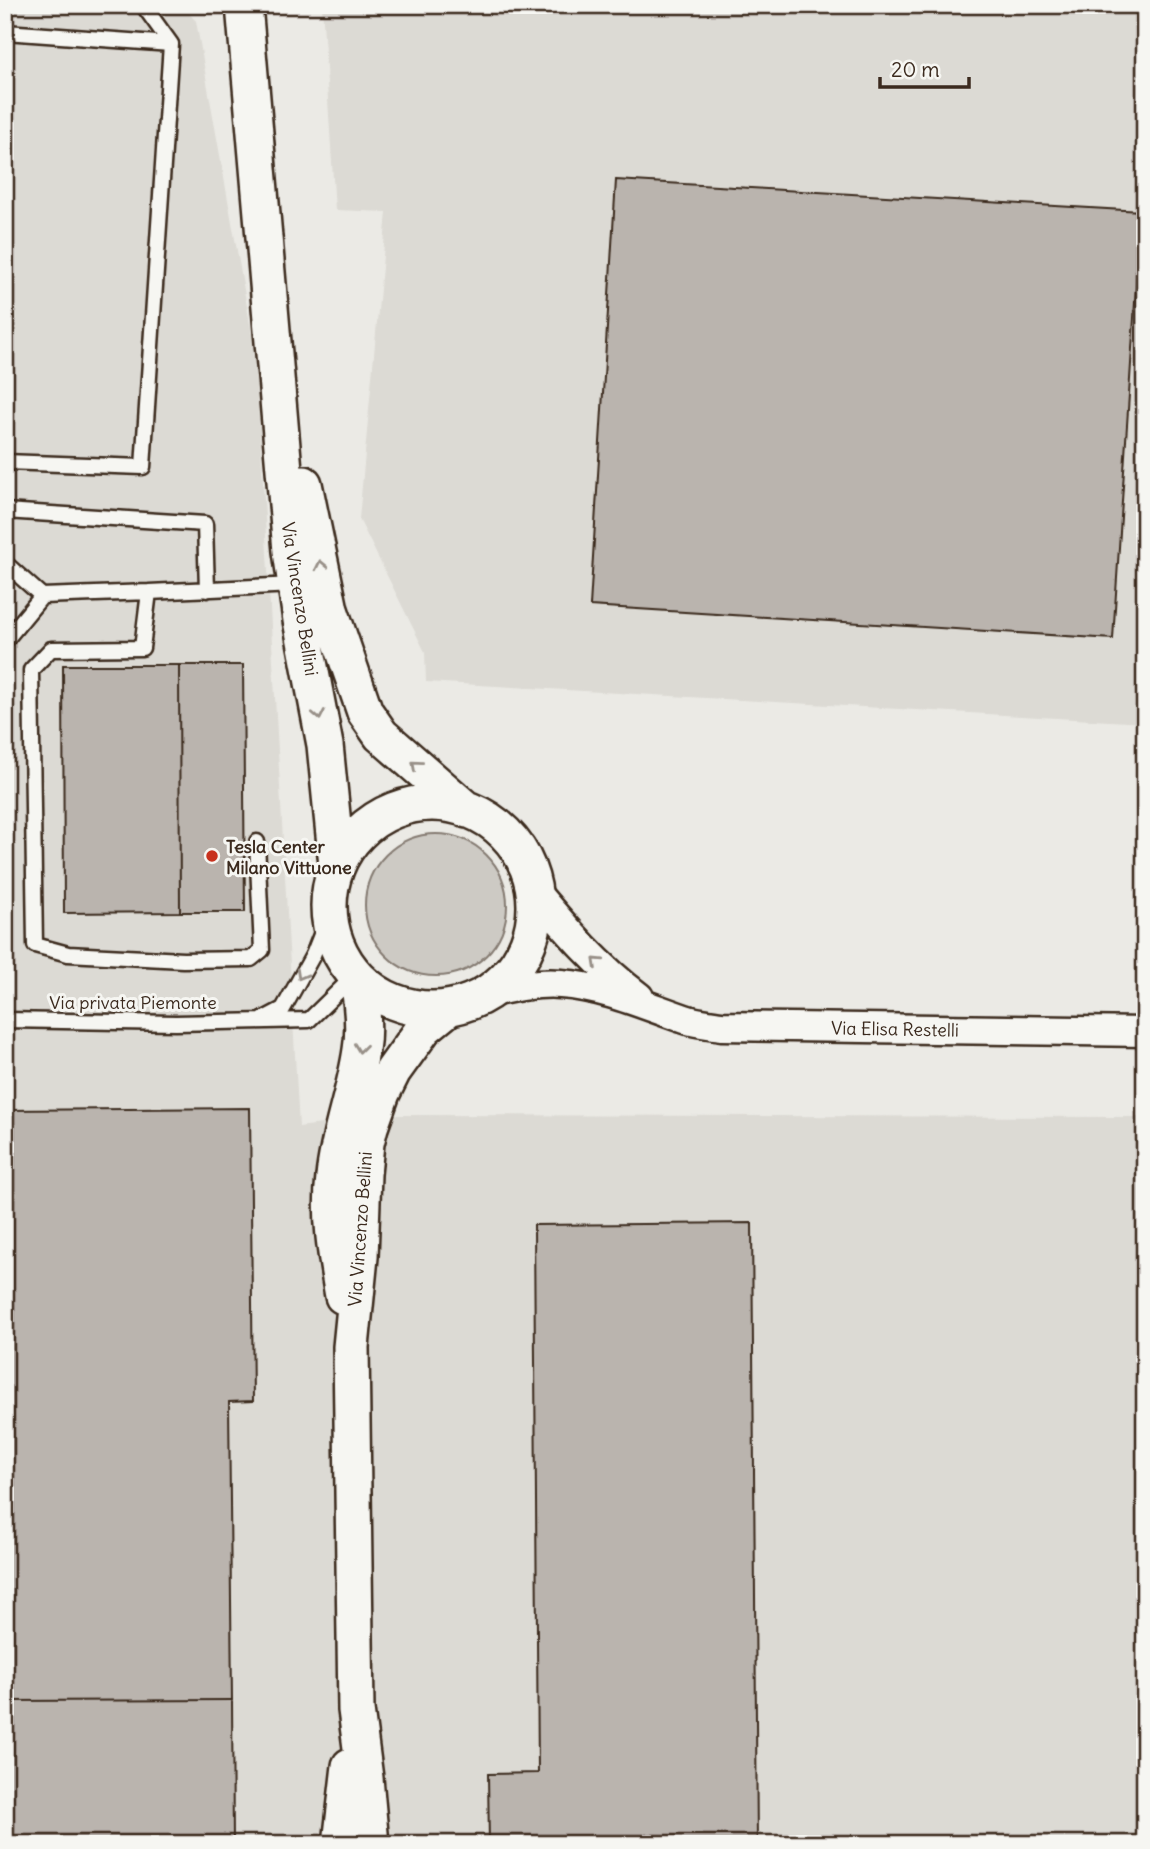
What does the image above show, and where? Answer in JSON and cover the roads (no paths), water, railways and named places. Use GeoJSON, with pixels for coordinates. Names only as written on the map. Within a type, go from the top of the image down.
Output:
{"type":"FeatureCollection","features":[{"type":"Feature","properties":{"kind":"street","name":"Via Vincenzo Bellini"},"geometry":{"type":"LineString","coordinates":[[244,5],[295,585],[325,745],[337,865]]}},
{"type":"Feature","properties":{"kind":"street","name":"Via Vincenzo Bellini"},"geometry":{"type":"LineString","coordinates":[[272,331],[330,610],[365,712],[381,735],[467,810]]}},
{"type":"Feature","properties":{"kind":"street","name":"Via Vincenzo Bellini"},"geometry":{"type":"LineString","coordinates":[[425,802],[456,805],[467,810],[485,817],[508,836],[526,862],[535,892],[534,923],[526,950],[512,973],[491,992],[467,1004],[446,1010],[425,1010],[395,1004],[367,989],[356,978],[336,948],[328,917],[330,886],[337,865],[359,831],[379,816],[401,807],[425,802]]}},
{"type":"Feature","properties":{"kind":"street","name":"Via Elisa Restelli"},"geometry":{"type":"LineString","coordinates":[[535,892],[584,950],[612,977],[650,1004]]}},
{"type":"Feature","properties":{"kind":"street","name":"Via Vincenzo Bellini"},"geometry":{"type":"LineString","coordinates":[[351,1348],[331,1202],[334,1174],[361,1049],[362,1003],[356,978]]}},
{"type":"Feature","properties":{"kind":"street","name":"Via Elisa Restelli"},"geometry":{"type":"LineString","coordinates":[[491,992],[524,985],[559,984],[591,988],[650,1004],[687,1020],[722,1026],[1145,1032]]}},
{"type":"Feature","properties":{"kind":"street","name":"Via Vincenzo Bellini"},"geometry":{"type":"LineString","coordinates":[[371,1844],[356,1710],[351,1348],[360,1257],[363,1174],[370,1127],[382,1093],[411,1043],[446,1010]]}},
{"type":"Feature","properties":{"kind":"street","name":"Via Vincenzo Bellini"},"geometry":{"type":"LineString","coordinates":[[341,1844],[356,1710]]}},
{"type":"Feature","properties":{"kind":"lane"},"geometry":{"type":"LineString","coordinates":[[5,462],[143,467],[171,44],[143,5]]}},
{"type":"Feature","properties":{"kind":"lane"},"geometry":{"type":"LineString","coordinates":[[5,32],[171,44]]}},
{"type":"Feature","properties":{"kind":"lane"},"geometry":{"type":"LineString","coordinates":[[5,511],[205,524],[208,590]]}},
{"type":"Feature","properties":{"kind":"lane"},"geometry":{"type":"LineString","coordinates":[[5,563],[42,596],[295,585]]}},
{"type":"Feature","properties":{"kind":"lane"},"geometry":{"type":"LineString","coordinates":[[149,592],[142,648],[51,649],[31,670],[35,945],[68,954],[183,960],[251,959],[262,950],[257,842]]}},
{"type":"Feature","properties":{"kind":"lane"},"geometry":{"type":"LineString","coordinates":[[5,641],[42,596]]}},
{"type":"Feature","properties":{"kind":"lane"},"geometry":{"type":"LineString","coordinates":[[260,1021],[283,1009],[313,955],[328,917]]}},
{"type":"Feature","properties":{"kind":"lane","name":"Via privata Piemonte"},"geometry":{"type":"LineString","coordinates":[[5,1020],[176,1023],[309,1020],[356,978]]}},
{"type":"Feature","properties":{"kind":"place","name":"Tesla Center Milano Vittuone"},"geometry":{"type":"Point","coordinates":[212,856]}}]}
